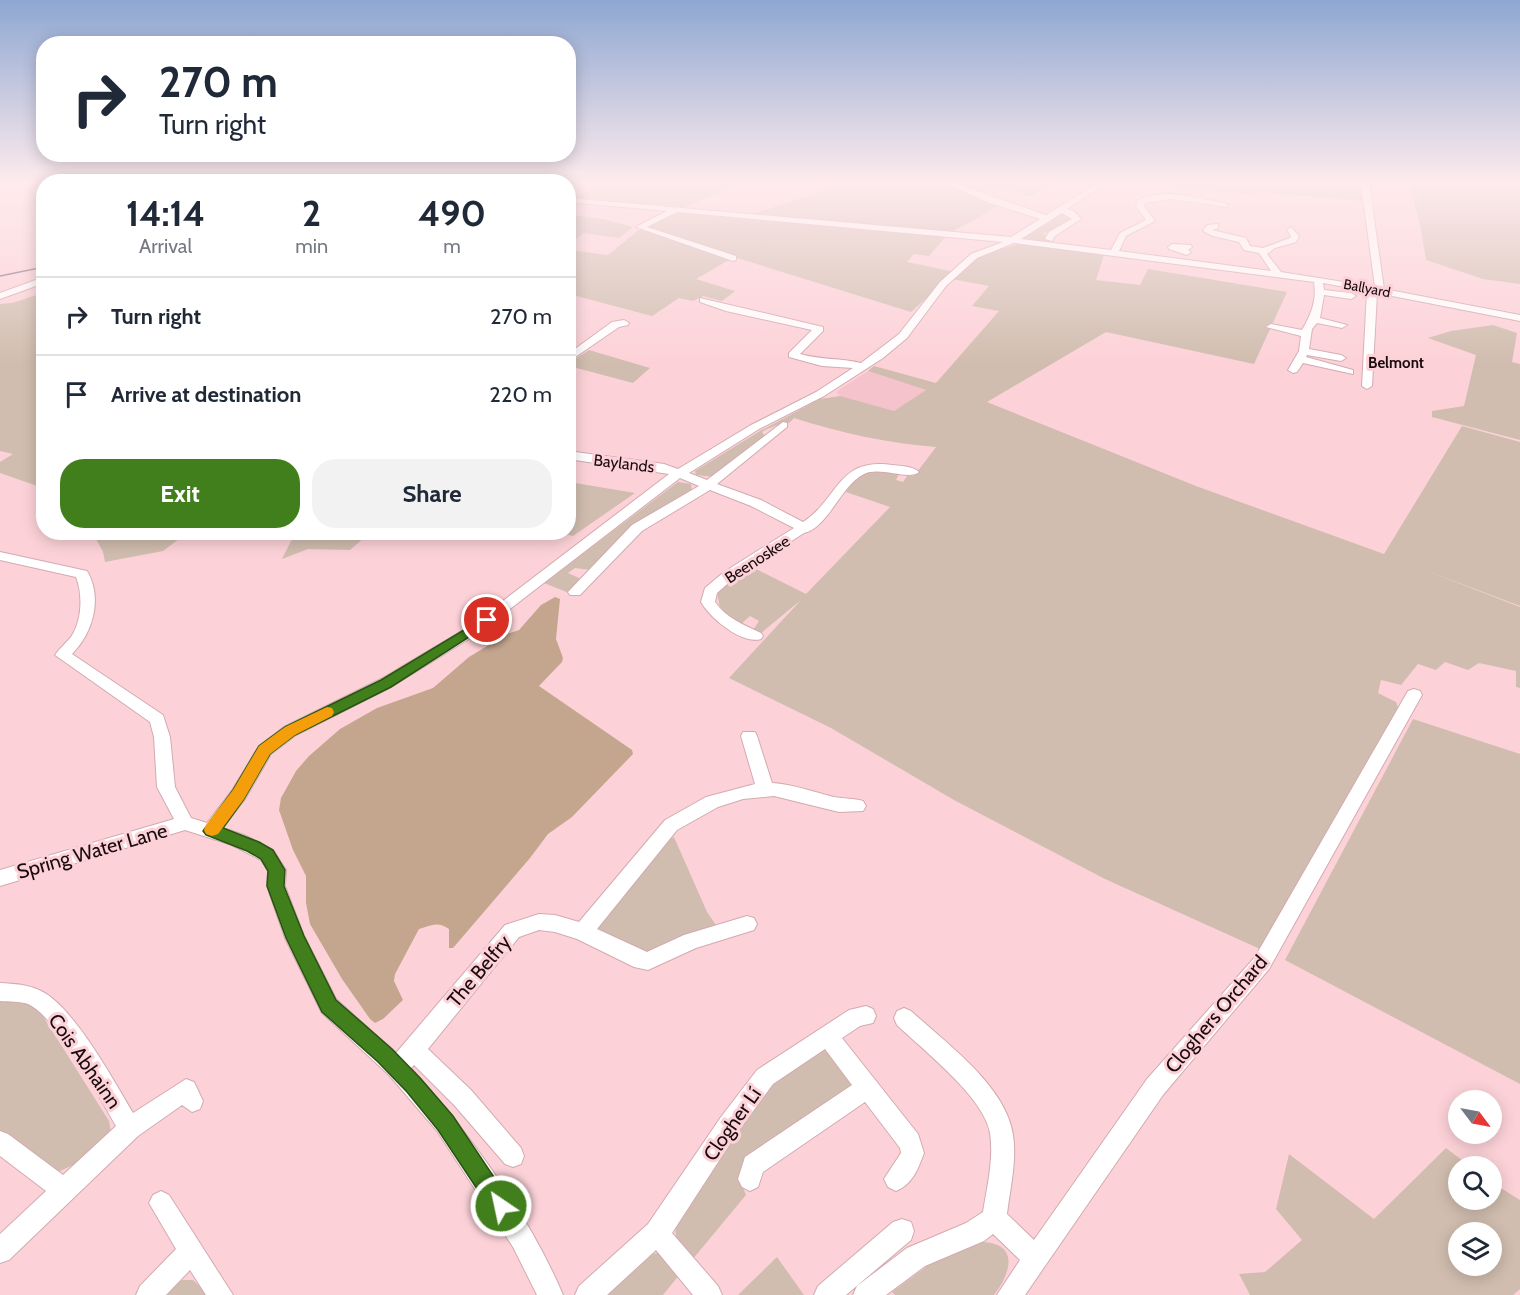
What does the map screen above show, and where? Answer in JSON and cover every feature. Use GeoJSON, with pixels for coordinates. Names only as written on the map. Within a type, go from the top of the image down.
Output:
{"type":"FeatureCollection","features":[{"type":"Feature","properties":{"kind":"street"},"geometry":{"type":"LineString","coordinates":[[690,243],[734,258]]}},
{"type":"Feature","properties":{"kind":"street"},"geometry":{"type":"LineString","coordinates":[[212,831],[239,794],[265,750],[290,731],[386,683],[475,629],[679,473],[755,427],[820,394],[863,367],[903,336],[943,284],[965,263],[974,256],[1003,243]]}},
{"type":"Feature","properties":{"kind":"street","name":"Ballyard"},"geometry":{"type":"LineString","coordinates":[[1038,243],[1318,280],[1520,318]]}},
{"type":"Feature","properties":{"kind":"street"},"geometry":{"type":"LineString","coordinates":[[1114,253],[1117,243]]}},
{"type":"Feature","properties":{"kind":"street"},"geometry":{"type":"LineString","coordinates":[[1245,243],[1247,248],[1263,251],[1281,243]]}},
{"type":"Feature","properties":{"kind":"street"},"geometry":{"type":"LineString","coordinates":[[1367,386],[1376,290],[1371,243]]}},
{"type":"Feature","properties":{"kind":"street"},"geometry":{"type":"LineString","coordinates":[[1187,264],[1188,248]]}},
{"type":"Feature","properties":{"kind":"street"},"geometry":{"type":"LineString","coordinates":[[1263,251],[1279,275]]}},
{"type":"Feature","properties":{"kind":"street"},"geometry":{"type":"LineString","coordinates":[[1293,370],[1303,355],[1307,329],[1314,320],[1320,292],[1318,280]]}},
{"type":"Feature","properties":{"kind":"street"},"geometry":{"type":"LineString","coordinates":[[0,296],[36,283]]}},
{"type":"Feature","properties":{"kind":"street"},"geometry":{"type":"LineString","coordinates":[[1320,292],[1351,296]]}},
{"type":"Feature","properties":{"kind":"street"},"geometry":{"type":"LineString","coordinates":[[703,300],[729,309],[819,329],[793,355]]}},
{"type":"Feature","properties":{"kind":"street"},"geometry":{"type":"LineString","coordinates":[[1314,320],[1342,325]]}},
{"type":"Feature","properties":{"kind":"street"},"geometry":{"type":"LineString","coordinates":[[576,353],[616,324],[624,323]]}},
{"type":"Feature","properties":{"kind":"street"},"geometry":{"type":"LineString","coordinates":[[1271,327],[1306,334]]}},
{"type":"Feature","properties":{"kind":"street"},"geometry":{"type":"LineString","coordinates":[[781,353],[822,363],[848,363],[863,367]]}},
{"type":"Feature","properties":{"kind":"street"},"geometry":{"type":"LineString","coordinates":[[1303,355],[1339,364],[1349,372]]}},
{"type":"Feature","properties":{"kind":"street"},"geometry":{"type":"LineString","coordinates":[[574,592],[637,528],[708,485],[783,425]]}},
{"type":"Feature","properties":{"kind":"street","name":"Baylands"},"geometry":{"type":"LineString","coordinates":[[576,456],[664,468],[679,473]]}},
{"type":"Feature","properties":{"kind":"street","name":"Beenoskee"},"geometry":{"type":"LineString","coordinates":[[756,636],[745,624],[713,613],[708,602],[710,591],[729,575],[804,529],[828,509],[837,493],[860,469],[875,467],[905,473]]}},
{"type":"Feature","properties":{"kind":"street","name":"Beenoskee"},"geometry":{"type":"LineString","coordinates":[[679,473],[756,503],[804,529]]}},
{"type":"Feature","properties":{"kind":"street"},"geometry":{"type":"LineString","coordinates":[[0,556],[82,574],[87,595],[86,622],[78,638],[63,655],[157,719],[162,737],[166,787],[185,823],[253,846],[267,855],[277,870],[276,886],[295,938],[329,1006],[397,1068],[445,1123],[522,1238],[550,1295]]}},
{"type":"Feature","properties":{"kind":"street","name":"Cloghers Orchard"},"geometry":{"type":"LineString","coordinates":[[1010,1295],[1155,1087],[1262,963],[1414,695]]}},
{"type":"Feature","properties":{"kind":"street"},"geometry":{"type":"LineString","coordinates":[[748,736],[765,789]]}},
{"type":"Feature","properties":{"kind":"street"},"geometry":{"type":"LineString","coordinates":[[583,932],[671,825],[712,800],[765,789],[787,790],[838,805],[856,806]]}},
{"type":"Feature","properties":{"kind":"street","name":"Spring Water Lane"},"geometry":{"type":"LineString","coordinates":[[0,878],[185,823]]}},
{"type":"Feature","properties":{"kind":"street","name":"The Belfry"},"geometry":{"type":"LineString","coordinates":[[397,1068],[512,931],[525,924],[538,920],[551,922],[583,932],[640,961],[648,961],[691,941],[715,936],[747,924]]}},
{"type":"Feature","properties":{"kind":"street","name":"Cois Abhainn"},"geometry":{"type":"LineString","coordinates":[[0,992],[36,998],[48,1008],[67,1029],[130,1128]]}},
{"type":"Feature","properties":{"kind":"street","name":"Clogher Lí"},"geometry":{"type":"LineString","coordinates":[[588,1295],[657,1233],[729,1125],[765,1077],[856,1017],[866,1016]]}},
{"type":"Feature","properties":{"kind":"street"},"geometry":{"type":"LineString","coordinates":[[866,1295],[916,1257],[975,1232],[994,1219],[1001,1175],[1001,1129],[972,1080],[904,1018]]}},
{"type":"Feature","properties":{"kind":"street"},"geometry":{"type":"LineString","coordinates":[[827,1035],[910,1142],[913,1153],[906,1169],[896,1179]]}},
{"type":"Feature","properties":{"kind":"street"},"geometry":{"type":"LineString","coordinates":[[414,1050],[463,1098],[513,1156]]}},
{"type":"Feature","properties":{"kind":"street"},"geometry":{"type":"LineString","coordinates":[[750,1179],[753,1165],[867,1088]]}},
{"type":"Feature","properties":{"kind":"street"},"geometry":{"type":"LineString","coordinates":[[0,1251],[130,1128],[186,1090],[192,1101]]}},
{"type":"Feature","properties":{"kind":"street"},"geometry":{"type":"LineString","coordinates":[[0,1142],[63,1190]]}},
{"type":"Feature","properties":{"kind":"street"},"geometry":{"type":"LineString","coordinates":[[160,1203],[220,1295]]}},
{"type":"Feature","properties":{"kind":"street"},"geometry":{"type":"LineString","coordinates":[[994,1219],[1036,1258]]}},
{"type":"Feature","properties":{"kind":"street"},"geometry":{"type":"LineString","coordinates":[[827,1295],[902,1231]]}},
{"type":"Feature","properties":{"kind":"street"},"geometry":{"type":"LineString","coordinates":[[657,1233],[705,1293]]}},
{"type":"Feature","properties":{"kind":"street"},"geometry":{"type":"LineString","coordinates":[[149,1295],[192,1250]]}},
{"type":"Feature","properties":{"kind":"shaded area"},"geometry":{"type":"Polygon","coordinates":[[[622,243],[940,243],[929,256],[914,254],[907,262],[955,272],[911,312],[734,257],[696,279],[735,291],[722,301],[703,296],[693,301],[679,298],[652,316],[576,296],[576,251],[608,255],[622,243]]]}},
{"type":"Feature","properties":{"kind":"shaded area"},"geometry":{"type":"Polygon","coordinates":[[[1423,243],[1520,243],[1520,284],[1483,279],[1426,260],[1423,243]]]}},
{"type":"Feature","properties":{"kind":"shaded area"},"geometry":{"type":"Polygon","coordinates":[[[1018,244],[1104,255],[1096,280],[1140,285],[1148,269],[1287,292],[1254,364],[1106,332],[987,402],[1196,486],[1384,554],[1462,426],[1520,442],[1520,606],[1422,569],[1520,607],[1520,688],[1516,687],[1516,671],[1479,663],[1468,670],[1445,662],[1436,670],[1418,664],[1401,685],[1381,680],[1378,693],[1396,702],[1399,710],[1260,949],[1105,879],[954,800],[831,728],[729,678],[801,600],[760,634],[753,630],[759,621],[750,616],[739,626],[721,614],[717,592],[752,567],[806,594],[890,507],[846,492],[852,481],[870,469],[899,474],[896,480],[903,482],[907,476],[914,476],[936,447],[864,437],[794,418],[789,423],[784,421],[766,429],[762,432],[765,436],[714,477],[696,475],[695,471],[760,431],[820,399],[840,396],[894,411],[926,390],[868,371],[874,366],[936,383],[999,311],[972,306],[989,286],[952,279],[977,257],[1018,244]]]}},
{"type":"Feature","properties":{"kind":"shaded area"},"geometry":{"type":"Polygon","coordinates":[[[36,296],[36,486],[0,473],[0,462],[13,454],[0,451],[0,304],[36,296]]]}},
{"type":"Feature","properties":{"kind":"shaded area"},"geometry":{"type":"Polygon","coordinates":[[[1493,325],[1517,333],[1512,362],[1520,364],[1520,440],[1432,417],[1432,411],[1464,406],[1476,355],[1428,338],[1451,331],[1493,325]]]}},
{"type":"Feature","properties":{"kind":"shaded area"},"geometry":{"type":"Polygon","coordinates":[[[589,350],[650,368],[633,383],[576,368],[576,358],[589,350]]]}},
{"type":"Feature","properties":{"kind":"shaded area"},"geometry":{"type":"Polygon","coordinates":[[[868,371],[926,390],[895,411],[888,411],[840,396],[836,392],[868,371]]]}},
{"type":"Feature","properties":{"kind":"shaded area"},"geometry":{"type":"Polygon","coordinates":[[[678,482],[691,484],[692,491],[627,532],[615,542],[591,570],[575,568],[568,573],[580,580],[569,593],[544,583],[678,482]]]}},
{"type":"Feature","properties":{"kind":"shaded area"},"geometry":{"type":"Polygon","coordinates":[[[576,483],[635,493],[576,534],[576,483]]]}},
{"type":"Feature","properties":{"kind":"shaded area"},"geometry":{"type":"Polygon","coordinates":[[[97,540],[178,540],[163,551],[105,562],[97,540]]]}},
{"type":"Feature","properties":{"kind":"shaded area"},"geometry":{"type":"Polygon","coordinates":[[[292,540],[361,540],[350,550],[308,549],[282,559],[292,540]]]}},
{"type":"Feature","properties":{"kind":"shaded area"},"geometry":{"type":"Polygon","coordinates":[[[555,597],[560,599],[556,639],[563,658],[562,662],[539,686],[632,750],[633,754],[572,817],[548,834],[453,948],[449,948],[449,929],[434,924],[419,929],[395,974],[394,981],[403,1000],[383,1019],[375,1023],[342,979],[310,924],[306,903],[306,876],[293,850],[279,810],[281,798],[296,771],[309,756],[340,729],[377,708],[433,688],[469,657],[507,634],[519,630],[541,605],[555,597]]]}},
{"type":"Feature","properties":{"kind":"shaded area"},"geometry":{"type":"Polygon","coordinates":[[[1413,719],[1520,754],[1520,1084],[1285,960],[1413,719]]]}},
{"type":"Feature","properties":{"kind":"shaded area"},"geometry":{"type":"Polygon","coordinates":[[[674,837],[707,912],[716,925],[702,934],[645,958],[596,930],[668,840],[674,837]]]}},
{"type":"Feature","properties":{"kind":"shaded area"},"geometry":{"type":"Polygon","coordinates":[[[0,1000],[27,1004],[39,1010],[109,1121],[111,1133],[73,1165],[58,1172],[0,1131],[0,1000]]]}},
{"type":"Feature","properties":{"kind":"shaded area"},"geometry":{"type":"Polygon","coordinates":[[[819,1050],[832,1053],[852,1084],[849,1090],[746,1163],[738,1176],[746,1195],[692,1260],[677,1243],[675,1227],[767,1086],[819,1050]]]}},
{"type":"Feature","properties":{"kind":"shaded area"},"geometry":{"type":"Polygon","coordinates":[[[1446,1148],[1457,1156],[1448,1156],[1448,1210],[1502,1210],[1502,1189],[1520,1200],[1520,1289],[1513,1295],[1250,1295],[1239,1274],[1265,1272],[1302,1240],[1276,1209],[1289,1154],[1374,1219],[1446,1148]]]}},
{"type":"Feature","properties":{"kind":"shaded area"},"geometry":{"type":"Polygon","coordinates":[[[981,1242],[993,1244],[1007,1253],[1008,1269],[994,1295],[895,1295],[892,1292],[934,1261],[981,1242]]]}},
{"type":"Feature","properties":{"kind":"shaded area"},"geometry":{"type":"Polygon","coordinates":[[[653,1254],[664,1255],[680,1274],[663,1295],[607,1295],[653,1254]]]}},
{"type":"Feature","properties":{"kind":"shaded area"},"geometry":{"type":"Polygon","coordinates":[[[777,1257],[804,1295],[738,1295],[777,1257]]]}},
{"type":"Feature","properties":{"kind":"shaded area"},"geometry":{"type":"Polygon","coordinates":[[[182,1280],[193,1280],[209,1295],[164,1295],[182,1280]]]}},
{"type":"Feature","properties":{"kind":"waterway"},"geometry":{"type":"LineString","coordinates":[[0,276],[36,269]]}},
{"type":"Feature","properties":{"kind":"slow traffic"},"geometry":{"type":"LineString","coordinates":[[212,830],[239,794],[265,750],[290,731],[327,712]]}},
{"type":"Feature","properties":{"kind":"district","name":"Belmont"},"geometry":{"type":"Point","coordinates":[1396,363]}},
{"type":"Feature","properties":{"kind":"route"},"geometry":{"type":"LineString","coordinates":[[487,620],[436,654],[386,683],[290,731],[265,750],[239,794],[212,831],[253,846],[267,855],[277,870],[276,886],[295,938],[329,1006],[414,1085],[445,1123],[501,1206]]}}]}
